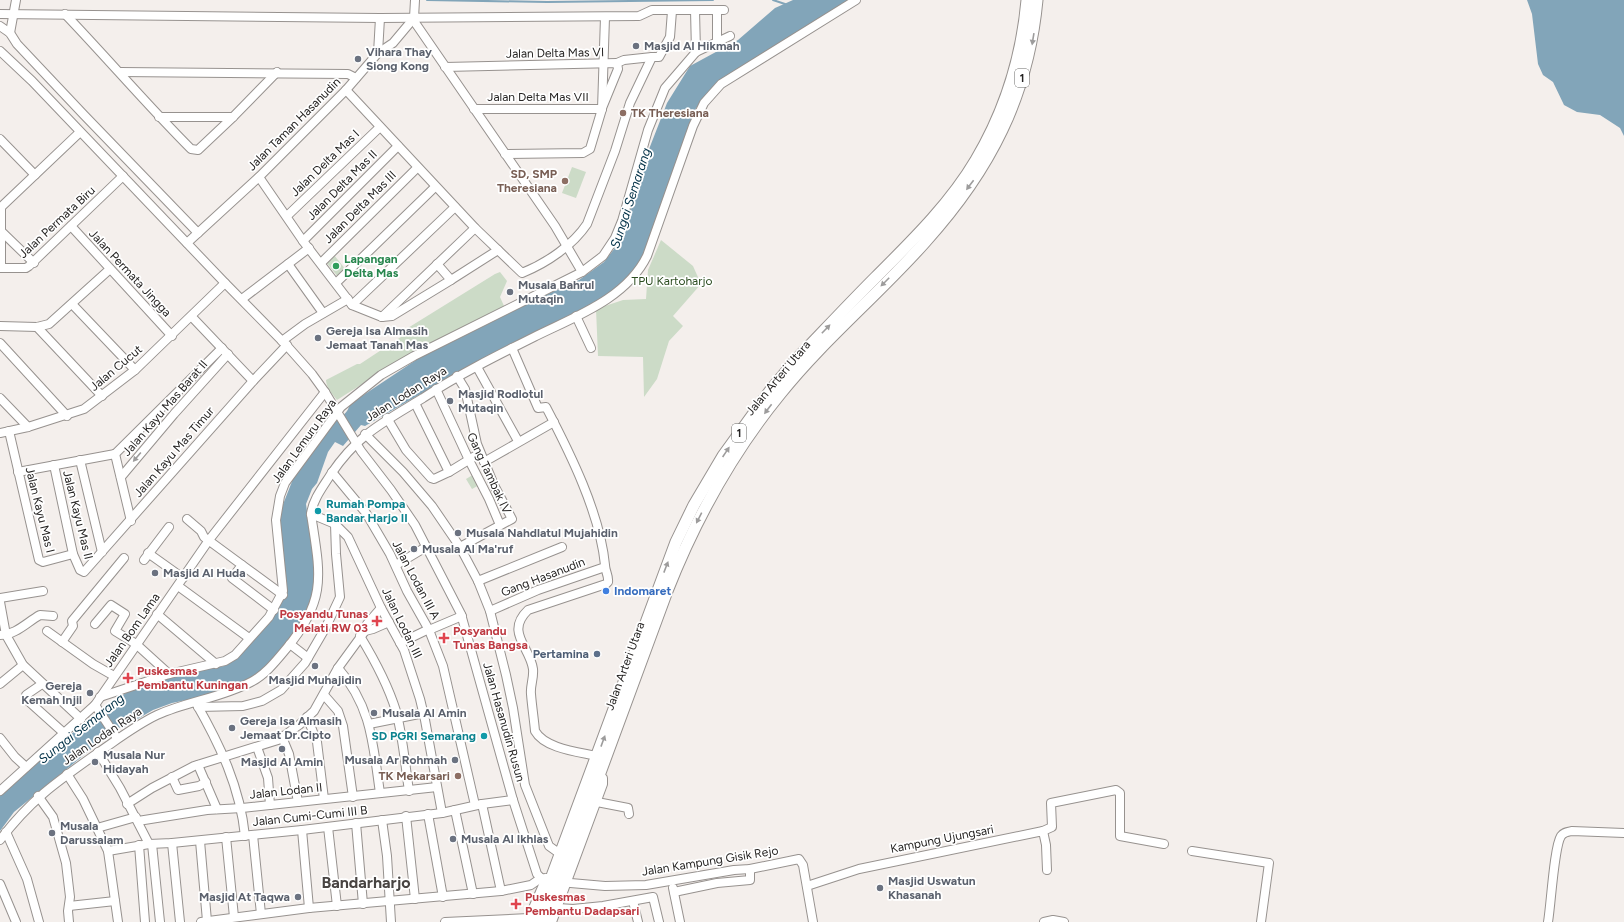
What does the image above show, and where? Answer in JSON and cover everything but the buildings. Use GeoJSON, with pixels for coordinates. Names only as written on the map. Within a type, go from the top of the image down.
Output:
{"type":"FeatureCollection","features":[{"type":"Feature","properties":{"kind":"highway","name":"Jalan Arteri Utara"},"geometry":{"type":"LineString","coordinates":[[596,773],[597,756],[676,542],[709,478],[739,432],[780,379],[923,228],[975,161],[994,126],[1010,85],[1020,53],[1027,0]]}},
{"type":"Feature","properties":{"kind":"highway","name":"Jalan Arteri Utara"},"geometry":{"type":"LineString","coordinates":[[530,921],[553,881],[679,560],[717,484],[749,434],[780,393],[819,350],[925,242],[974,180],[991,152],[1017,96],[1032,46],[1037,0]]}},
{"type":"Feature","properties":{"kind":"highway","name":"Jalan Arteri Utara"},"geometry":{"type":"LineString","coordinates":[[545,922],[553,881]]}},
{"type":"Feature","properties":{"kind":"street"},"geometry":{"type":"LineString","coordinates":[[415,0],[415,19],[422,32],[567,246],[582,272]]}},
{"type":"Feature","properties":{"kind":"street","name":"Jalan Lodan Raya"},"geometry":{"type":"LineString","coordinates":[[0,840],[38,796],[117,738],[158,714],[196,704],[218,696],[252,682],[266,672],[303,630],[311,613],[318,588],[319,568],[311,514],[316,497],[355,441],[387,418],[415,403],[457,376],[576,316],[613,294],[626,284],[639,270],[655,237],[693,126],[706,99],[721,84],[743,69],[856,0]]}},
{"type":"Feature","properties":{"kind":"street"},"geometry":{"type":"LineString","coordinates":[[10,33],[16,1]]}},
{"type":"Feature","properties":{"kind":"street"},"geometry":{"type":"LineString","coordinates":[[0,14],[415,19],[639,16],[652,10],[720,10],[717,43]]}},
{"type":"Feature","properties":{"kind":"street"},"geometry":{"type":"LineString","coordinates":[[695,10],[696,52]]}},
{"type":"Feature","properties":{"kind":"street"},"geometry":{"type":"LineString","coordinates":[[617,63],[624,60],[660,57],[670,37],[672,11]]}},
{"type":"Feature","properties":{"kind":"street"},"geometry":{"type":"LineString","coordinates":[[65,14],[120,72],[159,117],[191,149],[195,150],[233,117],[277,72]]}},
{"type":"Feature","properties":{"kind":"street"},"geometry":{"type":"LineString","coordinates":[[505,154],[583,153],[588,151],[591,147],[602,108],[605,17]]}},
{"type":"Feature","properties":{"kind":"street"},"geometry":{"type":"LineString","coordinates":[[378,54],[380,18]]}},
{"type":"Feature","properties":{"kind":"street","name":"Jalan Taman Hasanudin"},"geometry":{"type":"LineString","coordinates":[[187,243],[259,177],[346,90],[378,54],[393,43],[415,19]]}},
{"type":"Feature","properties":{"kind":"street"},"geometry":{"type":"LineString","coordinates":[[0,26],[10,33],[84,115],[198,233]]}},
{"type":"Feature","properties":{"kind":"street","name":"Jalan Lemuru Raya"},"geometry":{"type":"LineString","coordinates":[[283,595],[276,520],[280,496],[285,483],[341,407],[381,375],[414,356],[582,272],[603,256],[612,244],[622,221],[655,112],[665,88],[696,52],[730,36]]}},
{"type":"Feature","properties":{"kind":"street"},"geometry":{"type":"LineString","coordinates":[[0,51],[32,80],[80,132],[284,343],[325,392],[355,441]]}},
{"type":"Feature","properties":{"kind":"street"},"geometry":{"type":"LineString","coordinates":[[346,90],[435,187],[522,273],[567,246],[579,236],[587,224],[631,103],[652,57]]}},
{"type":"Feature","properties":{"kind":"street","name":"Jalan Delta Mas VI"},"geometry":{"type":"LineString","coordinates":[[445,67],[617,63],[618,69],[602,108]]}},
{"type":"Feature","properties":{"kind":"street"},"geometry":{"type":"LineString","coordinates":[[120,72],[277,72],[348,74],[356,78]]}},
{"type":"Feature","properties":{"kind":"street","name":"Jalan Delta Mas VII"},"geometry":{"type":"LineString","coordinates":[[474,109],[602,108]]}},
{"type":"Feature","properties":{"kind":"street"},"geometry":{"type":"LineString","coordinates":[[159,117],[233,117]]}},
{"type":"Feature","properties":{"kind":"street","name":"Jalan Delta Mas I"},"geometry":{"type":"LineString","coordinates":[[287,216],[380,127]]}},
{"type":"Feature","properties":{"kind":"street"},"geometry":{"type":"LineString","coordinates":[[0,268],[0,208],[80,132]]}},
{"type":"Feature","properties":{"kind":"street"},"geometry":{"type":"LineString","coordinates":[[0,139],[35,175]]}},
{"type":"Feature","properties":{"kind":"street","name":"Jalan Delta Mas II"},"geometry":{"type":"LineString","coordinates":[[303,241],[398,146]]}},
{"type":"Feature","properties":{"kind":"street","name":"Jalan Delta Mas III"},"geometry":{"type":"LineString","coordinates":[[321,263],[417,168]]}},
{"type":"Feature","properties":{"kind":"street","name":"Jalan Permata Biru"},"geometry":{"type":"LineString","coordinates":[[0,268],[26,268],[34,263],[123,176]]}},
{"type":"Feature","properties":{"kind":"street"},"geometry":{"type":"LineString","coordinates":[[259,177],[303,241],[350,302],[382,316],[392,316],[498,250]]}},
{"type":"Feature","properties":{"kind":"street"},"geometry":{"type":"LineString","coordinates":[[336,283],[435,187]]}},
{"type":"Feature","properties":{"kind":"street","name":"Jalan Kayu Mas Timur"},"geometry":{"type":"LineString","coordinates":[[80,570],[84,572],[131,521],[253,381],[284,343],[323,313],[350,302],[455,207]]}},
{"type":"Feature","properties":{"kind":"street","name":"Jalan Permata Jingga"},"geometry":{"type":"LineString","coordinates":[[71,226],[172,336]]}},
{"type":"Feature","properties":{"kind":"street"},"geometry":{"type":"LineString","coordinates":[[382,316],[475,228]]}},
{"type":"Feature","properties":{"kind":"street"},"geometry":{"type":"LineString","coordinates":[[1,232],[34,263]]}},
{"type":"Feature","properties":{"kind":"street"},"geometry":{"type":"LineString","coordinates":[[242,299],[309,248]]}},
{"type":"Feature","properties":{"kind":"street"},"geometry":{"type":"LineString","coordinates":[[288,264],[323,313]]}},
{"type":"Feature","properties":{"kind":"street"},"geometry":{"type":"LineString","coordinates":[[438,264],[451,280]]}},
{"type":"Feature","properties":{"kind":"street"},"geometry":{"type":"LineString","coordinates":[[0,326],[37,327],[49,324],[110,270]]}},
{"type":"Feature","properties":{"kind":"street","name":"Jalan Cucut"},"geometry":{"type":"LineString","coordinates":[[0,433],[67,416],[84,409],[135,370],[192,317],[225,283]]}},
{"type":"Feature","properties":{"kind":"street"},"geometry":{"type":"LineString","coordinates":[[414,286],[421,297]]}},
{"type":"Feature","properties":{"kind":"street"},"geometry":{"type":"LineString","coordinates":[[72,304],[135,370]]}},
{"type":"Feature","properties":{"kind":"street"},"geometry":{"type":"LineString","coordinates":[[576,316],[591,348]]}},
{"type":"Feature","properties":{"kind":"street"},"geometry":{"type":"LineString","coordinates":[[192,317],[253,381]]}},
{"type":"Feature","properties":{"kind":"street"},"geometry":{"type":"LineString","coordinates":[[37,327],[102,396]]}},
{"type":"Feature","properties":{"kind":"street"},"geometry":{"type":"LineString","coordinates":[[0,343],[67,416]]}},
{"type":"Feature","properties":{"kind":"street"},"geometry":{"type":"LineString","coordinates":[[512,348],[538,408],[546,406],[572,460],[596,523],[604,551],[605,567],[609,578],[607,583],[528,610],[520,618],[518,625],[519,636],[533,669],[531,693],[536,733],[562,749],[597,756]]}},
{"type":"Feature","properties":{"kind":"street"},"geometry":{"type":"LineString","coordinates":[[18,472],[115,454],[225,351]]}},
{"type":"Feature","properties":{"kind":"street","name":"Jalan Kayu Mas Barat II"},"geometry":{"type":"LineString","coordinates":[[121,477],[225,351]]}},
{"type":"Feature","properties":{"kind":"street"},"geometry":{"type":"LineString","coordinates":[[477,367],[518,441]]}},
{"type":"Feature","properties":{"kind":"street","name":"Gang Tambak IV"},"geometry":{"type":"LineString","coordinates":[[436,390],[469,460],[490,499],[500,525],[512,519],[480,453],[468,408],[465,389],[457,376]]}},
{"type":"Feature","properties":{"kind":"street","name":"Jalan Bom Lama"},"geometry":{"type":"LineString","coordinates":[[0,791],[81,719],[97,709],[100,697],[209,540],[325,392]]}},
{"type":"Feature","properties":{"kind":"street"},"geometry":{"type":"LineString","coordinates":[[0,398],[28,427]]}},
{"type":"Feature","properties":{"kind":"street"},"geometry":{"type":"LineString","coordinates":[[415,403],[448,472]]}},
{"type":"Feature","properties":{"kind":"street"},"geometry":{"type":"LineString","coordinates":[[387,418],[406,450],[431,478],[434,479],[448,472],[480,453]]}},
{"type":"Feature","properties":{"kind":"street"},"geometry":{"type":"LineString","coordinates":[[484,462],[518,441],[554,422]]}},
{"type":"Feature","properties":{"kind":"street","name":"Jalan Kayu Mas I"},"geometry":{"type":"LineString","coordinates":[[9,431],[39,560],[44,562],[73,554]]}},
{"type":"Feature","properties":{"kind":"street"},"geometry":{"type":"LineString","coordinates":[[365,434],[418,490],[460,547],[478,581],[490,611],[513,708],[525,785],[549,846],[556,851]]}},
{"type":"Feature","properties":{"kind":"street","name":"Jalan Hasanudin Rusun"},"geometry":{"type":"LineString","coordinates":[[355,441],[415,525],[462,616],[534,869],[553,881]]}},
{"type":"Feature","properties":{"kind":"street"},"geometry":{"type":"LineString","coordinates":[[115,454],[131,521]]}},
{"type":"Feature","properties":{"kind":"street"},"geometry":{"type":"LineString","coordinates":[[80,460],[102,552]]}},
{"type":"Feature","properties":{"kind":"street","name":"Jalan Kayu Mas II"},"geometry":{"type":"LineString","coordinates":[[54,465],[73,554],[80,570]]}},
{"type":"Feature","properties":{"kind":"street","name":"Jalan Lodan III A"},"geometry":{"type":"LineString","coordinates":[[332,472],[366,514],[396,565],[407,591],[429,630],[443,666],[502,891]]}},
{"type":"Feature","properties":{"kind":"street","name":"Jalan Lodan III"},"geometry":{"type":"LineString","coordinates":[[311,514],[335,524],[343,530],[353,545],[381,608],[400,643],[411,671],[424,713],[442,813]]}},
{"type":"Feature","properties":{"kind":"street"},"geometry":{"type":"LineString","coordinates":[[100,697],[169,674],[216,664],[235,655],[274,610],[283,595],[209,540],[187,519]]}},
{"type":"Feature","properties":{"kind":"street"},"geometry":{"type":"LineString","coordinates":[[261,914],[249,835],[242,808],[224,758],[196,704],[243,706],[262,701],[281,690],[308,658],[326,627],[340,597],[335,544],[335,524]]}},
{"type":"Feature","properties":{"kind":"street"},"geometry":{"type":"LineString","coordinates":[[460,547],[500,525]]}},
{"type":"Feature","properties":{"kind":"street"},"geometry":{"type":"LineString","coordinates":[[169,528],[147,556],[183,578]]}},
{"type":"Feature","properties":{"kind":"street"},"geometry":{"type":"LineString","coordinates":[[396,565],[426,547]]}},
{"type":"Feature","properties":{"kind":"street"},"geometry":{"type":"LineString","coordinates":[[478,581],[562,547]]}},
{"type":"Feature","properties":{"kind":"street"},"geometry":{"type":"LineString","coordinates":[[62,642],[73,626],[72,621],[124,558]]}},
{"type":"Feature","properties":{"kind":"street"},"geometry":{"type":"LineString","coordinates":[[242,565],[232,578],[274,610]]}},
{"type":"Feature","properties":{"kind":"street","name":"Gang Hasanudin"},"geometry":{"type":"LineString","coordinates":[[490,611],[538,590],[605,567]]}},
{"type":"Feature","properties":{"kind":"street"},"geometry":{"type":"LineString","coordinates":[[178,586],[249,638]]}},
{"type":"Feature","properties":{"kind":"street"},"geometry":{"type":"LineString","coordinates":[[0,598],[43,591]]}},
{"type":"Feature","properties":{"kind":"street"},"geometry":{"type":"LineString","coordinates":[[0,602],[3,635],[23,665],[81,719]]}},
{"type":"Feature","properties":{"kind":"street"},"geometry":{"type":"LineString","coordinates":[[95,624],[111,605],[125,615],[115,631],[136,644],[169,674]]}},
{"type":"Feature","properties":{"kind":"street"},"geometry":{"type":"LineString","coordinates":[[127,804],[172,777],[198,765],[278,740],[282,737],[314,711],[338,668],[348,657],[367,624],[381,608]]}},
{"type":"Feature","properties":{"kind":"street"},"geometry":{"type":"LineString","coordinates":[[157,614],[216,664]]}},
{"type":"Feature","properties":{"kind":"street"},"geometry":{"type":"LineString","coordinates":[[3,635],[28,624],[40,615],[53,616]]}},
{"type":"Feature","properties":{"kind":"street"},"geometry":{"type":"LineString","coordinates":[[400,643],[462,616]]}},
{"type":"Feature","properties":{"kind":"street"},"geometry":{"type":"LineString","coordinates":[[362,634],[389,622]]}},
{"type":"Feature","properties":{"kind":"street"},"geometry":{"type":"LineString","coordinates":[[47,631],[93,664],[114,676]]}},
{"type":"Feature","properties":{"kind":"street"},"geometry":{"type":"LineString","coordinates":[[362,634],[397,718],[410,791]]}},
{"type":"Feature","properties":{"kind":"street"},"geometry":{"type":"LineString","coordinates":[[290,644],[308,658]]}},
{"type":"Feature","properties":{"kind":"street"},"geometry":{"type":"LineString","coordinates":[[0,684],[23,665]]}},
{"type":"Feature","properties":{"kind":"street"},"geometry":{"type":"LineString","coordinates":[[338,668],[350,682],[369,724],[380,793]]}},
{"type":"Feature","properties":{"kind":"street"},"geometry":{"type":"LineString","coordinates":[[42,684],[26,695],[26,699],[65,734]]}},
{"type":"Feature","properties":{"kind":"street"},"geometry":{"type":"LineString","coordinates":[[324,695],[338,711],[343,726],[353,797]]}},
{"type":"Feature","properties":{"kind":"street"},"geometry":{"type":"LineString","coordinates":[[97,709],[117,738]]}},
{"type":"Feature","properties":{"kind":"street"},"geometry":{"type":"LineString","coordinates":[[369,724],[424,713]]}},
{"type":"Feature","properties":{"kind":"street"},"geometry":{"type":"LineString","coordinates":[[307,717],[317,742],[324,799]]}},
{"type":"Feature","properties":{"kind":"street"},"geometry":{"type":"LineString","coordinates":[[282,737],[289,754],[298,802]]}},
{"type":"Feature","properties":{"kind":"street"},"geometry":{"type":"LineString","coordinates":[[0,738],[26,768]]}},
{"type":"Feature","properties":{"kind":"street"},"geometry":{"type":"LineString","coordinates":[[257,747],[268,778],[270,805]]}},
{"type":"Feature","properties":{"kind":"street"},"geometry":{"type":"LineString","coordinates":[[98,752],[150,844],[160,922]]}},
{"type":"Feature","properties":{"kind":"street"},"geometry":{"type":"LineString","coordinates":[[198,765],[217,809]]}},
{"type":"Feature","properties":{"kind":"street"},"geometry":{"type":"LineString","coordinates":[[552,922],[558,908],[553,881],[556,851],[585,774],[596,773],[603,780],[596,802],[553,881]]}},
{"type":"Feature","properties":{"kind":"street"},"geometry":{"type":"LineString","coordinates":[[67,774],[98,828],[108,851],[118,922]]}},
{"type":"Feature","properties":{"kind":"street"},"geometry":{"type":"LineString","coordinates":[[172,777],[178,790],[199,786],[206,782]]}},
{"type":"Feature","properties":{"kind":"street","name":"Jalan Lodan II"},"geometry":{"type":"LineString","coordinates":[[98,828],[137,819],[164,815],[353,797],[437,787]]}},
{"type":"Feature","properties":{"kind":"street"},"geometry":{"type":"LineString","coordinates":[[1047,870],[1046,845],[1043,831],[1052,827],[1051,803],[1116,790],[1120,793],[1120,836],[1164,844]]}},
{"type":"Feature","properties":{"kind":"street"},"geometry":{"type":"LineString","coordinates":[[38,796],[53,817],[66,863],[70,897],[69,922]]}},
{"type":"Feature","properties":{"kind":"street","name":"Jalan Cumi-Cumi III B"},"geometry":{"type":"LineString","coordinates":[[108,851],[139,845],[172,844],[442,813],[478,804],[514,800]]}},
{"type":"Feature","properties":{"kind":"street"},"geometry":{"type":"LineString","coordinates":[[596,802],[628,808],[629,814]]}},
{"type":"Feature","properties":{"kind":"street"},"geometry":{"type":"LineString","coordinates":[[455,810],[473,894]]}},
{"type":"Feature","properties":{"kind":"street"},"geometry":{"type":"LineString","coordinates":[[428,814],[443,897]]}},
{"type":"Feature","properties":{"kind":"street"},"geometry":{"type":"LineString","coordinates":[[406,816],[415,899]]}},
{"type":"Feature","properties":{"kind":"street"},"geometry":{"type":"LineString","coordinates":[[382,820],[391,922]]}},
{"type":"Feature","properties":{"kind":"street"},"geometry":{"type":"LineString","coordinates":[[356,823],[363,904]]}},
{"type":"Feature","properties":{"kind":"street"},"geometry":{"type":"LineString","coordinates":[[328,827],[337,906]]}},
{"type":"Feature","properties":{"kind":"street"},"geometry":{"type":"LineString","coordinates":[[302,830],[309,908]]}},
{"type":"Feature","properties":{"kind":"street","name":"Kampung Ujungsari"},"geometry":{"type":"LineString","coordinates":[[807,886],[859,869],[1043,831]]}},
{"type":"Feature","properties":{"kind":"street"},"geometry":{"type":"LineString","coordinates":[[1548,922],[1560,837],[1565,832],[1572,831],[1624,833]]}},
{"type":"Feature","properties":{"kind":"street"},"geometry":{"type":"LineString","coordinates":[[6,832],[27,879],[39,922]]}},
{"type":"Feature","properties":{"kind":"street"},"geometry":{"type":"LineString","coordinates":[[226,837],[234,917]]}},
{"type":"Feature","properties":{"kind":"street"},"geometry":{"type":"LineString","coordinates":[[200,841],[204,922],[309,908],[502,891],[553,881]]}},
{"type":"Feature","properties":{"kind":"street"},"geometry":{"type":"LineString","coordinates":[[172,844],[180,922]]}},
{"type":"Feature","properties":{"kind":"street"},"geometry":{"type":"LineString","coordinates":[[139,845],[145,922]]}},
{"type":"Feature","properties":{"kind":"street"},"geometry":{"type":"LineString","coordinates":[[1192,851],[1269,862],[1261,922]]}},
{"type":"Feature","properties":{"kind":"street","name":"Jalan Kampung Gisik Rejo"},"geometry":{"type":"LineString","coordinates":[[553,881],[605,886],[646,885],[734,870],[750,869],[799,859],[802,862],[813,922]]}},
{"type":"Feature","properties":{"kind":"street"},"geometry":{"type":"LineString","coordinates":[[674,892],[717,883],[750,880],[750,869]]}},
{"type":"Feature","properties":{"kind":"street"},"geometry":{"type":"LineString","coordinates":[[672,881],[680,922]]}},
{"type":"Feature","properties":{"kind":"street"},"geometry":{"type":"LineString","coordinates":[[0,884],[16,922]]}},
{"type":"Feature","properties":{"kind":"street"},"geometry":{"type":"LineString","coordinates":[[558,908],[573,909],[603,906],[654,898],[659,922]]}},
{"type":"Feature","properties":{"kind":"street"},"geometry":{"type":"LineString","coordinates":[[70,906],[115,900]]}},
{"type":"Feature","properties":{"kind":"street"},"geometry":{"type":"LineString","coordinates":[[633,901],[638,922]]}},
{"type":"Feature","properties":{"kind":"street"},"geometry":{"type":"LineString","coordinates":[[1044,922],[1053,920],[1064,922]]}},
{"type":"Feature","properties":{"kind":"street"},"geometry":{"type":"LineString","coordinates":[[445,922],[530,921]]}},
{"type":"Feature","properties":{"kind":"green space"},"geometry":{"type":"Polygon","coordinates":[[[572,167],[586,172],[576,198],[562,193],[572,167]]]}},
{"type":"Feature","properties":{"kind":"green space","name":"TPU Kartoharjo"},"geometry":{"type":"Polygon","coordinates":[[[661,240],[693,266],[701,284],[673,316],[683,326],[669,341],[657,379],[644,397],[643,357],[598,356],[596,309],[623,300],[646,299],[648,270],[661,240]]]}},
{"type":"Feature","properties":{"kind":"green space","name":"Lapangan Delta Mas"},"geometry":{"type":"Polygon","coordinates":[[[334,255],[346,270],[338,277],[326,262],[334,255]]]}},
{"type":"Feature","properties":{"kind":"green space"},"geometry":{"type":"Polygon","coordinates":[[[500,272],[507,281],[500,297],[504,306],[378,374],[337,400],[331,393],[326,380],[357,364],[360,364],[401,337],[403,331],[500,272]]]}},
{"type":"Feature","properties":{"kind":"green space"},"geometry":{"type":"Polygon","coordinates":[[[476,473],[481,484],[472,489],[466,479],[476,473]]]}},
{"type":"Feature","properties":{"kind":"water","name":"Sungai Semarang"},"geometry":{"type":"Polygon","coordinates":[[[793,0],[849,0],[715,84],[694,111],[642,262],[623,285],[578,314],[515,343],[438,384],[365,426],[361,425],[343,446],[335,442],[328,452],[317,483],[312,489],[306,504],[316,577],[309,609],[295,636],[253,680],[230,691],[172,703],[153,710],[122,728],[114,727],[108,731],[106,737],[14,812],[0,831],[0,794],[89,719],[98,720],[104,714],[105,707],[129,691],[172,676],[224,666],[240,655],[275,615],[285,596],[287,585],[280,533],[280,512],[293,479],[334,418],[345,414],[350,404],[422,356],[463,332],[579,280],[604,262],[621,240],[644,162],[667,103],[690,66],[738,40],[775,8],[793,0]]]}},
{"type":"Feature","properties":{"kind":"water"},"geometry":{"type":"Polygon","coordinates":[[[1527,0],[1624,0],[1624,136],[1620,128],[1600,115],[1577,112],[1564,105],[1553,82],[1543,75],[1538,64],[1532,14],[1527,0]]]}},
{"type":"Feature","properties":{"kind":"waterway"},"geometry":{"type":"LineString","coordinates":[[427,0],[547,2],[713,0]]}},
{"type":"Feature","properties":{"kind":"waterway"},"geometry":{"type":"LineString","coordinates":[[773,0],[785,4]]}},
{"type":"Feature","properties":{"kind":"place","name":"Masjid Al Hikmah"},"geometry":{"type":"Point","coordinates":[636,46]}},
{"type":"Feature","properties":{"kind":"place","name":"Vihara Thay Siong Kong"},"geometry":{"type":"Point","coordinates":[358,59]}},
{"type":"Feature","properties":{"kind":"place","name":"TK Theresiana"},"geometry":{"type":"Point","coordinates":[623,113]}},
{"type":"Feature","properties":{"kind":"place","name":"SD, SMP Theresiana"},"geometry":{"type":"Point","coordinates":[565,181]}},
{"type":"Feature","properties":{"kind":"place","name":"Lapangan Delta Mas"},"geometry":{"type":"Point","coordinates":[336,266]}},
{"type":"Feature","properties":{"kind":"place","name":"Musala Bahrul Mutaqin"},"geometry":{"type":"Point","coordinates":[510,292]}},
{"type":"Feature","properties":{"kind":"place","name":"Gereja Isa Almasih Jemaat Tanah Mas"},"geometry":{"type":"Point","coordinates":[318,338]}},
{"type":"Feature","properties":{"kind":"place","name":"Masjid Rodlotul Mutaqin"},"geometry":{"type":"Point","coordinates":[450,401]}},
{"type":"Feature","properties":{"kind":"place","name":"Rumah Pompa Bandar Harjo II"},"geometry":{"type":"Point","coordinates":[318,511]}},
{"type":"Feature","properties":{"kind":"place","name":"Musala Nahdlatul Mujahidin"},"geometry":{"type":"Point","coordinates":[458,533]}},
{"type":"Feature","properties":{"kind":"place","name":"Musala Al Ma'ruf"},"geometry":{"type":"Point","coordinates":[414,549]}},
{"type":"Feature","properties":{"kind":"place","name":"Masjid Al Huda"},"geometry":{"type":"Point","coordinates":[155,573]}},
{"type":"Feature","properties":{"kind":"place","name":"Indomaret"},"geometry":{"type":"Point","coordinates":[606,591]}},
{"type":"Feature","properties":{"kind":"place","name":"Posyandu Tunas Melati RW 03"},"geometry":{"type":"Point","coordinates":[377,621]}},
{"type":"Feature","properties":{"kind":"place","name":"Posyandu Tunas Bangsa"},"geometry":{"type":"Point","coordinates":[444,638]}},
{"type":"Feature","properties":{"kind":"place","name":"Pertamina"},"geometry":{"type":"Point","coordinates":[597,654]}},
{"type":"Feature","properties":{"kind":"place","name":"Masjid Muhajidin"},"geometry":{"type":"Point","coordinates":[315,666]}},
{"type":"Feature","properties":{"kind":"place","name":"Puskesmas Pembantu Kuningan"},"geometry":{"type":"Point","coordinates":[128,678]}},
{"type":"Feature","properties":{"kind":"place","name":"Gereja Kemah Injil"},"geometry":{"type":"Point","coordinates":[90,693]}},
{"type":"Feature","properties":{"kind":"place","name":"Musala Al Amin"},"geometry":{"type":"Point","coordinates":[374,713]}},
{"type":"Feature","properties":{"kind":"place","name":"Gereja Isa Almasih Jemaat Dr.Cipto"},"geometry":{"type":"Point","coordinates":[232,728]}},
{"type":"Feature","properties":{"kind":"place","name":"SD PGRI Semarang"},"geometry":{"type":"Point","coordinates":[484,736]}},
{"type":"Feature","properties":{"kind":"place","name":"Masjid Al Amin"},"geometry":{"type":"Point","coordinates":[282,749]}},
{"type":"Feature","properties":{"kind":"place","name":"Musala Ar Rohmah"},"geometry":{"type":"Point","coordinates":[455,760]}},
{"type":"Feature","properties":{"kind":"place","name":"Musala Nur Hidayah"},"geometry":{"type":"Point","coordinates":[95,762]}},
{"type":"Feature","properties":{"kind":"place","name":"TK Mekarsari"},"geometry":{"type":"Point","coordinates":[458,776]}},
{"type":"Feature","properties":{"kind":"place","name":"Musala Darussalam"},"geometry":{"type":"Point","coordinates":[52,833]}},
{"type":"Feature","properties":{"kind":"place","name":"Musala Al Ikhlas"},"geometry":{"type":"Point","coordinates":[453,839]}},
{"type":"Feature","properties":{"kind":"place","name":"Masjid Uswatun Khasanah"},"geometry":{"type":"Point","coordinates":[880,888]}},
{"type":"Feature","properties":{"kind":"place","name":"Masjid At Taqwa"},"geometry":{"type":"Point","coordinates":[298,897]}},
{"type":"Feature","properties":{"kind":"place","name":"Puskesmas Pembantu Dadapsari"},"geometry":{"type":"Point","coordinates":[516,904]}},
{"type":"Feature","properties":{"kind":"district","name":"Bandarharjo"},"geometry":{"type":"Point","coordinates":[366,882]}}]}
